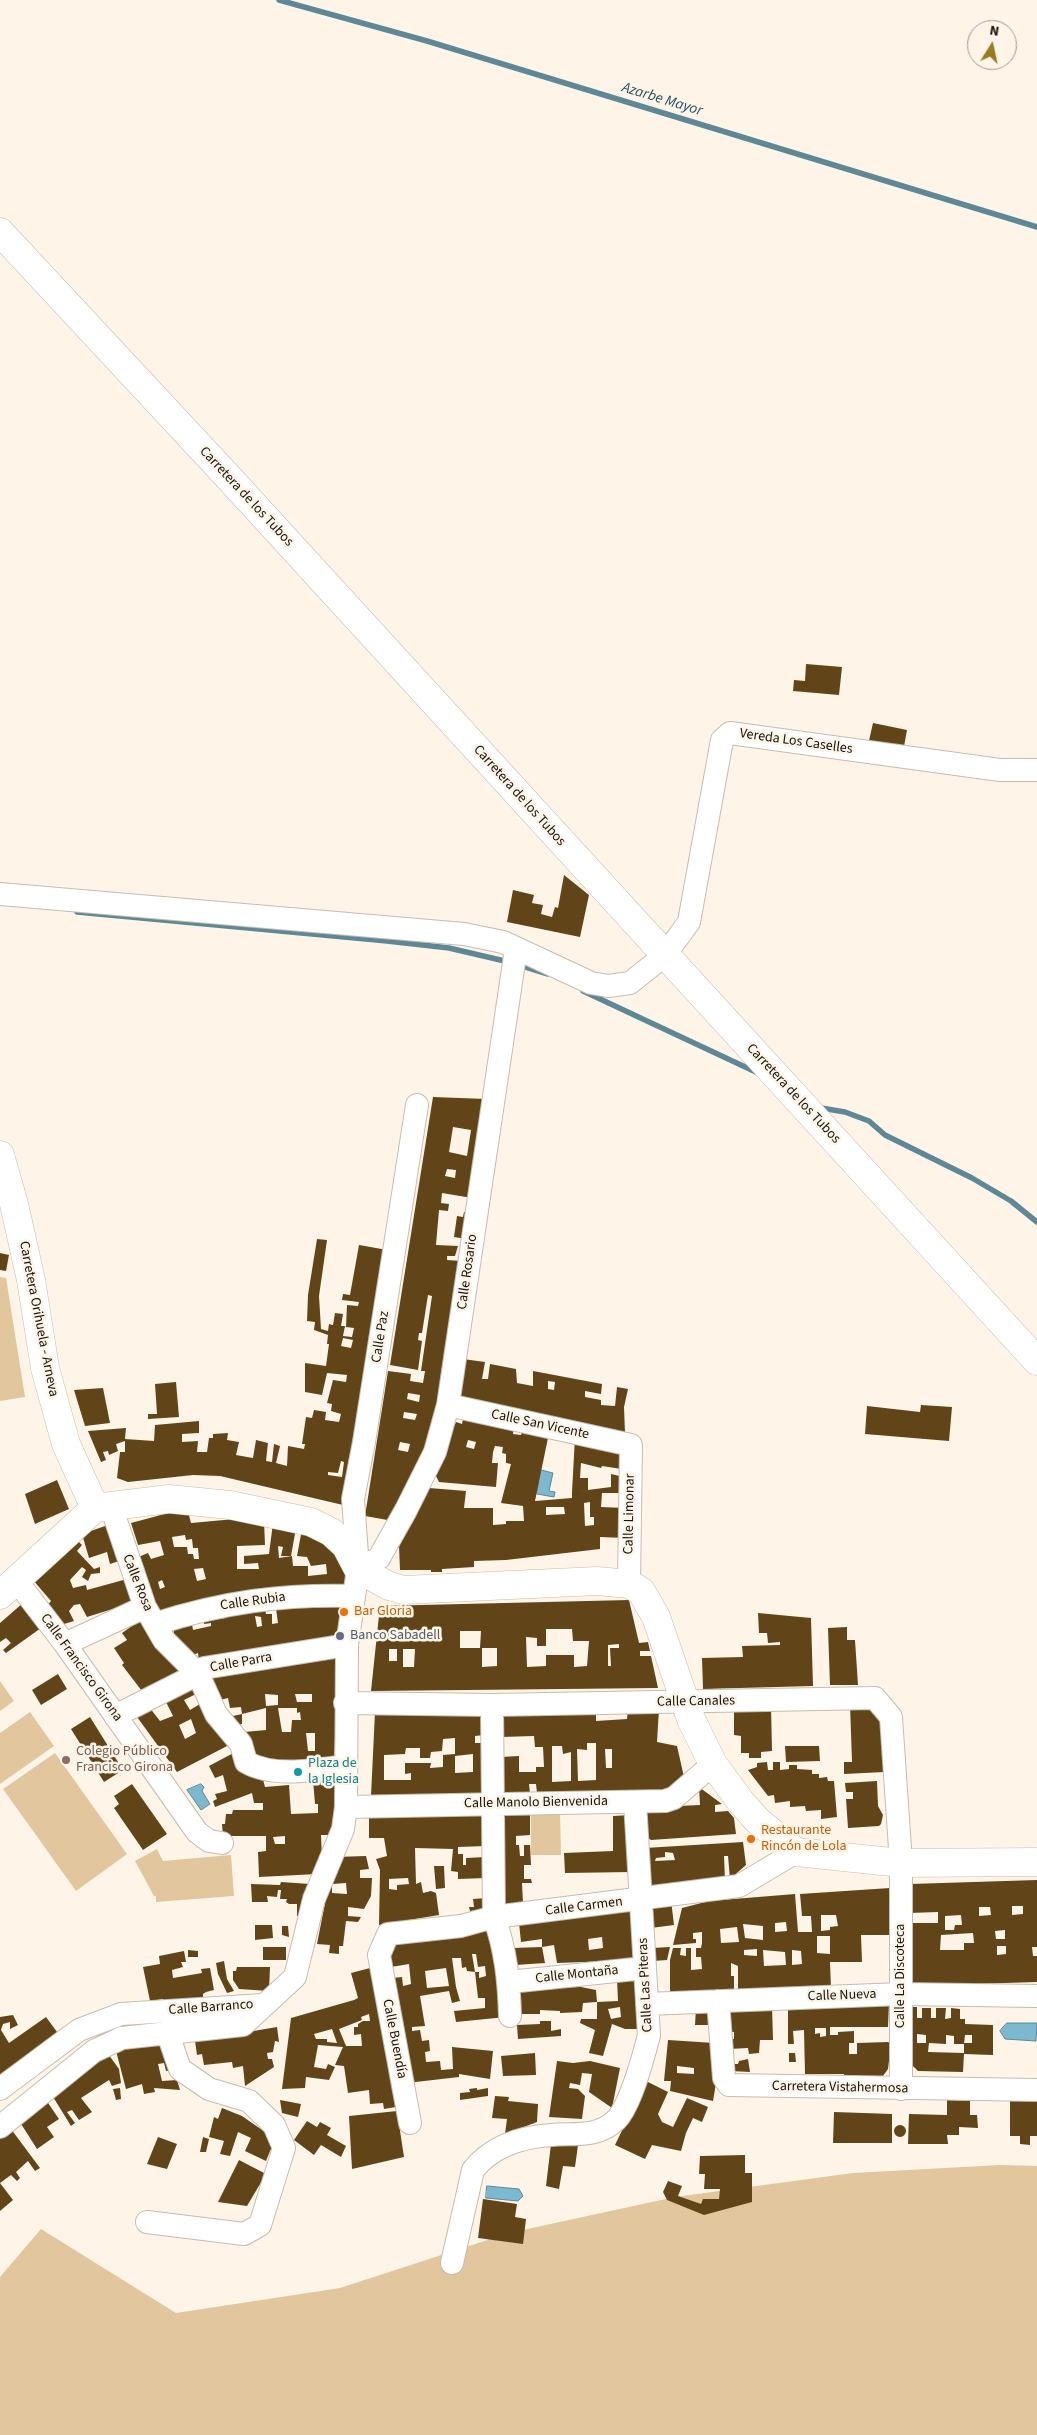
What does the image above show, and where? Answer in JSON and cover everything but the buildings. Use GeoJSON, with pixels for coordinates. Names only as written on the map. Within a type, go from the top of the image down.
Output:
{"type":"FeatureCollection","features":[{"type":"Feature","properties":{"kind":"main road","name":"Carretera de los Tubos"},"geometry":{"type":"LineString","coordinates":[[0,232],[1037,1361]]}},
{"type":"Feature","properties":{"kind":"main road","name":"Carretera Orihuela - Arneva"},"geometry":{"type":"LineString","coordinates":[[0,1155],[14,1204],[31,1280],[45,1368],[66,1444],[103,1507]]}},
{"type":"Feature","properties":{"kind":"main road"},"geometry":{"type":"LineString","coordinates":[[8,1588],[103,1507],[169,1499],[230,1505],[311,1522],[331,1532],[346,1546],[358,1569],[389,1586],[404,1590],[597,1581],[629,1584],[641,1591],[656,1617],[685,1702],[702,1745],[712,1764],[758,1821],[796,1852],[901,1863],[1037,1862]]}},
{"type":"Feature","properties":{"kind":"street","name":"Vereda Los Caselles"},"geometry":{"type":"LineString","coordinates":[[665,956],[689,922],[722,740],[730,732],[1000,770],[1037,770]]}},
{"type":"Feature","properties":{"kind":"street"},"geometry":{"type":"LineString","coordinates":[[0,894],[464,934],[503,942],[591,983],[608,986],[630,982],[665,956]]}},
{"type":"Feature","properties":{"kind":"street","name":"Calle Rosario"},"geometry":{"type":"LineString","coordinates":[[358,1569],[379,1558],[406,1510],[435,1452],[448,1405],[516,949]]}},
{"type":"Feature","properties":{"kind":"street","name":"Calle Paz"},"geometry":{"type":"LineString","coordinates":[[263,2005],[295,1977],[314,1899],[343,1829],[346,1807],[345,1703],[347,1645],[358,1569],[353,1499],[364,1442],[417,1105]]}},
{"type":"Feature","properties":{"kind":"street","name":"Calle San Vicente"},"geometry":{"type":"LineString","coordinates":[[448,1405],[631,1444]]}},
{"type":"Feature","properties":{"kind":"street","name":"Calle Limonar"},"geometry":{"type":"LineString","coordinates":[[629,1584],[631,1444]]}},
{"type":"Feature","properties":{"kind":"street","name":"Calle Rosa"},"geometry":{"type":"LineString","coordinates":[[103,1507],[150,1616],[164,1640],[198,1674]]}},
{"type":"Feature","properties":{"kind":"street","name":"Calle Francisco Girona"},"geometry":{"type":"LineString","coordinates":[[8,1588],[66,1644],[197,1832],[209,1841],[222,1844]]}},
{"type":"Feature","properties":{"kind":"street","name":"Calle Rubia"},"geometry":{"type":"LineString","coordinates":[[66,1644],[150,1616],[194,1612],[233,1603],[273,1597],[354,1596]]}},
{"type":"Feature","properties":{"kind":"street","name":"Calle Parra"},"geometry":{"type":"LineString","coordinates":[[116,1716],[198,1674],[204,1668],[347,1645]]}},
{"type":"Feature","properties":{"kind":"street"},"geometry":{"type":"LineString","coordinates":[[198,1674],[216,1714],[241,1744],[246,1762],[260,1767],[291,1772],[346,1766]]}},
{"type":"Feature","properties":{"kind":"street","name":"Calle Canales"},"geometry":{"type":"LineString","coordinates":[[345,1703],[492,1705],[875,1698],[891,1716],[901,1863]]}},
{"type":"Feature","properties":{"kind":"street"},"geometry":{"type":"LineString","coordinates":[[492,1705],[494,1917],[501,1935],[509,1982],[510,2016]]}},
{"type":"Feature","properties":{"kind":"street","name":"Calle Manolo Bienvenida"},"geometry":{"type":"LineString","coordinates":[[346,1807],[665,1801],[674,1798],[712,1764]]}},
{"type":"Feature","properties":{"kind":"street","name":"Calle Las Piteras"},"geometry":{"type":"LineString","coordinates":[[452,2263],[473,2170],[482,2159],[512,2142],[550,2135],[591,2134],[605,2129],[617,2119],[643,2062],[649,2035],[635,1802]]}},
{"type":"Feature","properties":{"kind":"street","name":"Calle Carmen"},"geometry":{"type":"LineString","coordinates":[[379,1955],[388,1934],[461,1926],[494,1917],[641,1900],[739,1886],[796,1852]]}},
{"type":"Feature","properties":{"kind":"street","name":"Calle La Discoteca"},"geometry":{"type":"LineString","coordinates":[[900,2088],[901,1863]]}},
{"type":"Feature","properties":{"kind":"street","name":"Calle Buendía"},"geometry":{"type":"LineString","coordinates":[[379,1955],[410,2123]]}},
{"type":"Feature","properties":{"kind":"street","name":"Calle Montaña"},"geometry":{"type":"LineString","coordinates":[[509,1982],[645,1968]]}},
{"type":"Feature","properties":{"kind":"street","name":"Calle Nueva"},"geometry":{"type":"LineString","coordinates":[[648,2004],[901,1994],[1037,1996]]}},
{"type":"Feature","properties":{"kind":"street","name":"Carretera Vistahermosa"},"geometry":{"type":"LineString","coordinates":[[718,2001],[724,2078],[729,2085],[1037,2090]]}},
{"type":"Feature","properties":{"kind":"street","name":"Calle Barranco"},"geometry":{"type":"LineString","coordinates":[[0,2127],[94,2051],[122,2038],[243,2024],[263,2005]]}},
{"type":"Feature","properties":{"kind":"street","name":"Calle Barranco"},"geometry":{"type":"LineString","coordinates":[[0,2090],[79,2030],[121,2014],[263,2005]]}},
{"type":"Feature","properties":{"kind":"street"},"geometry":{"type":"LineString","coordinates":[[147,2222],[244,2234],[260,2225],[284,2148],[274,2125],[249,2101],[209,2090],[180,2069],[168,2034]]}},
{"type":"Feature","properties":{"kind":"shaded area"},"geometry":{"type":"Polygon","coordinates":[[[0,1277],[6,1278],[25,1397],[0,1401],[0,1277]]]}},
{"type":"Feature","properties":{"kind":"shaded area"},"geometry":{"type":"Polygon","coordinates":[[[0,1681],[14,1701],[0,1711],[0,1681]]]}},
{"type":"Feature","properties":{"kind":"shaded area"},"geometry":{"type":"Polygon","coordinates":[[[30,1712],[54,1746],[0,1784],[0,1733],[30,1712]]]}},
{"type":"Feature","properties":{"kind":"shaded area"},"geometry":{"type":"Polygon","coordinates":[[[55,1753],[127,1854],[76,1891],[3,1789],[55,1753]]]}},
{"type":"Feature","properties":{"kind":"shaded area"},"geometry":{"type":"Polygon","coordinates":[[[531,1812],[560,1812],[561,1855],[531,1855],[531,1812]]]}},
{"type":"Feature","properties":{"kind":"shaded area"},"geometry":{"type":"Polygon","coordinates":[[[157,1849],[163,1861],[231,1855],[234,1896],[156,1902],[156,1896],[154,1896],[135,1861],[157,1849]]]}},
{"type":"Feature","properties":{"kind":"shaded area"},"geometry":{"type":"Polygon","coordinates":[[[1000,2165],[1037,2166],[1037,2435],[0,2435],[0,2277],[41,2229],[176,2313],[340,2288],[509,2233],[675,2197],[853,2173],[1000,2165]]]}},
{"type":"Feature","properties":{"kind":"water"},"geometry":{"type":"Polygon","coordinates":[[[541,1470],[553,1473],[549,1491],[555,1492],[554,1497],[537,1494],[541,1470]]]}},
{"type":"Feature","properties":{"kind":"water"},"geometry":{"type":"Polygon","coordinates":[[[201,1784],[204,1787],[202,1791],[210,1804],[201,1810],[187,1790],[201,1784]]]}},
{"type":"Feature","properties":{"kind":"water"},"geometry":{"type":"Polygon","coordinates":[[[1007,2023],[1037,2023],[1036,2041],[1005,2039],[1000,2031],[1007,2023]]]}},
{"type":"Feature","properties":{"kind":"water"},"geometry":{"type":"Polygon","coordinates":[[[487,2186],[519,2189],[523,2196],[518,2201],[486,2198],[487,2186]]]}},
{"type":"Feature","properties":{"kind":"waterway","name":"Azarbe Mayor"},"geometry":{"type":"LineString","coordinates":[[279,0],[427,41],[1037,227]]}},
{"type":"Feature","properties":{"kind":"waterway"},"geometry":{"type":"LineString","coordinates":[[77,912],[449,948],[509,962]]}},
{"type":"Feature","properties":{"kind":"waterway"},"geometry":{"type":"LineString","coordinates":[[519,965],[548,974]]}},
{"type":"Feature","properties":{"kind":"waterway"},"geometry":{"type":"LineString","coordinates":[[583,991],[758,1073]]}},
{"type":"Feature","properties":{"kind":"waterway"},"geometry":{"type":"LineString","coordinates":[[821,1108],[845,1112],[869,1121],[885,1135],[972,1178],[1011,1201],[1037,1222]]}},
{"type":"Feature","properties":{"kind":"place","name":"Bar Gloria"},"geometry":{"type":"Point","coordinates":[344,1612]}},
{"type":"Feature","properties":{"kind":"place","name":"Banco Sabadell"},"geometry":{"type":"Point","coordinates":[340,1636]}},
{"type":"Feature","properties":{"kind":"place","name":"Colegio Público Francisco Girona"},"geometry":{"type":"Point","coordinates":[66,1760]}},
{"type":"Feature","properties":{"kind":"place","name":"Plaza de la Iglesia"},"geometry":{"type":"Point","coordinates":[298,1772]}},
{"type":"Feature","properties":{"kind":"place","name":"Restaurante Rincón de Lola"},"geometry":{"type":"Point","coordinates":[751,1839]}}]}
